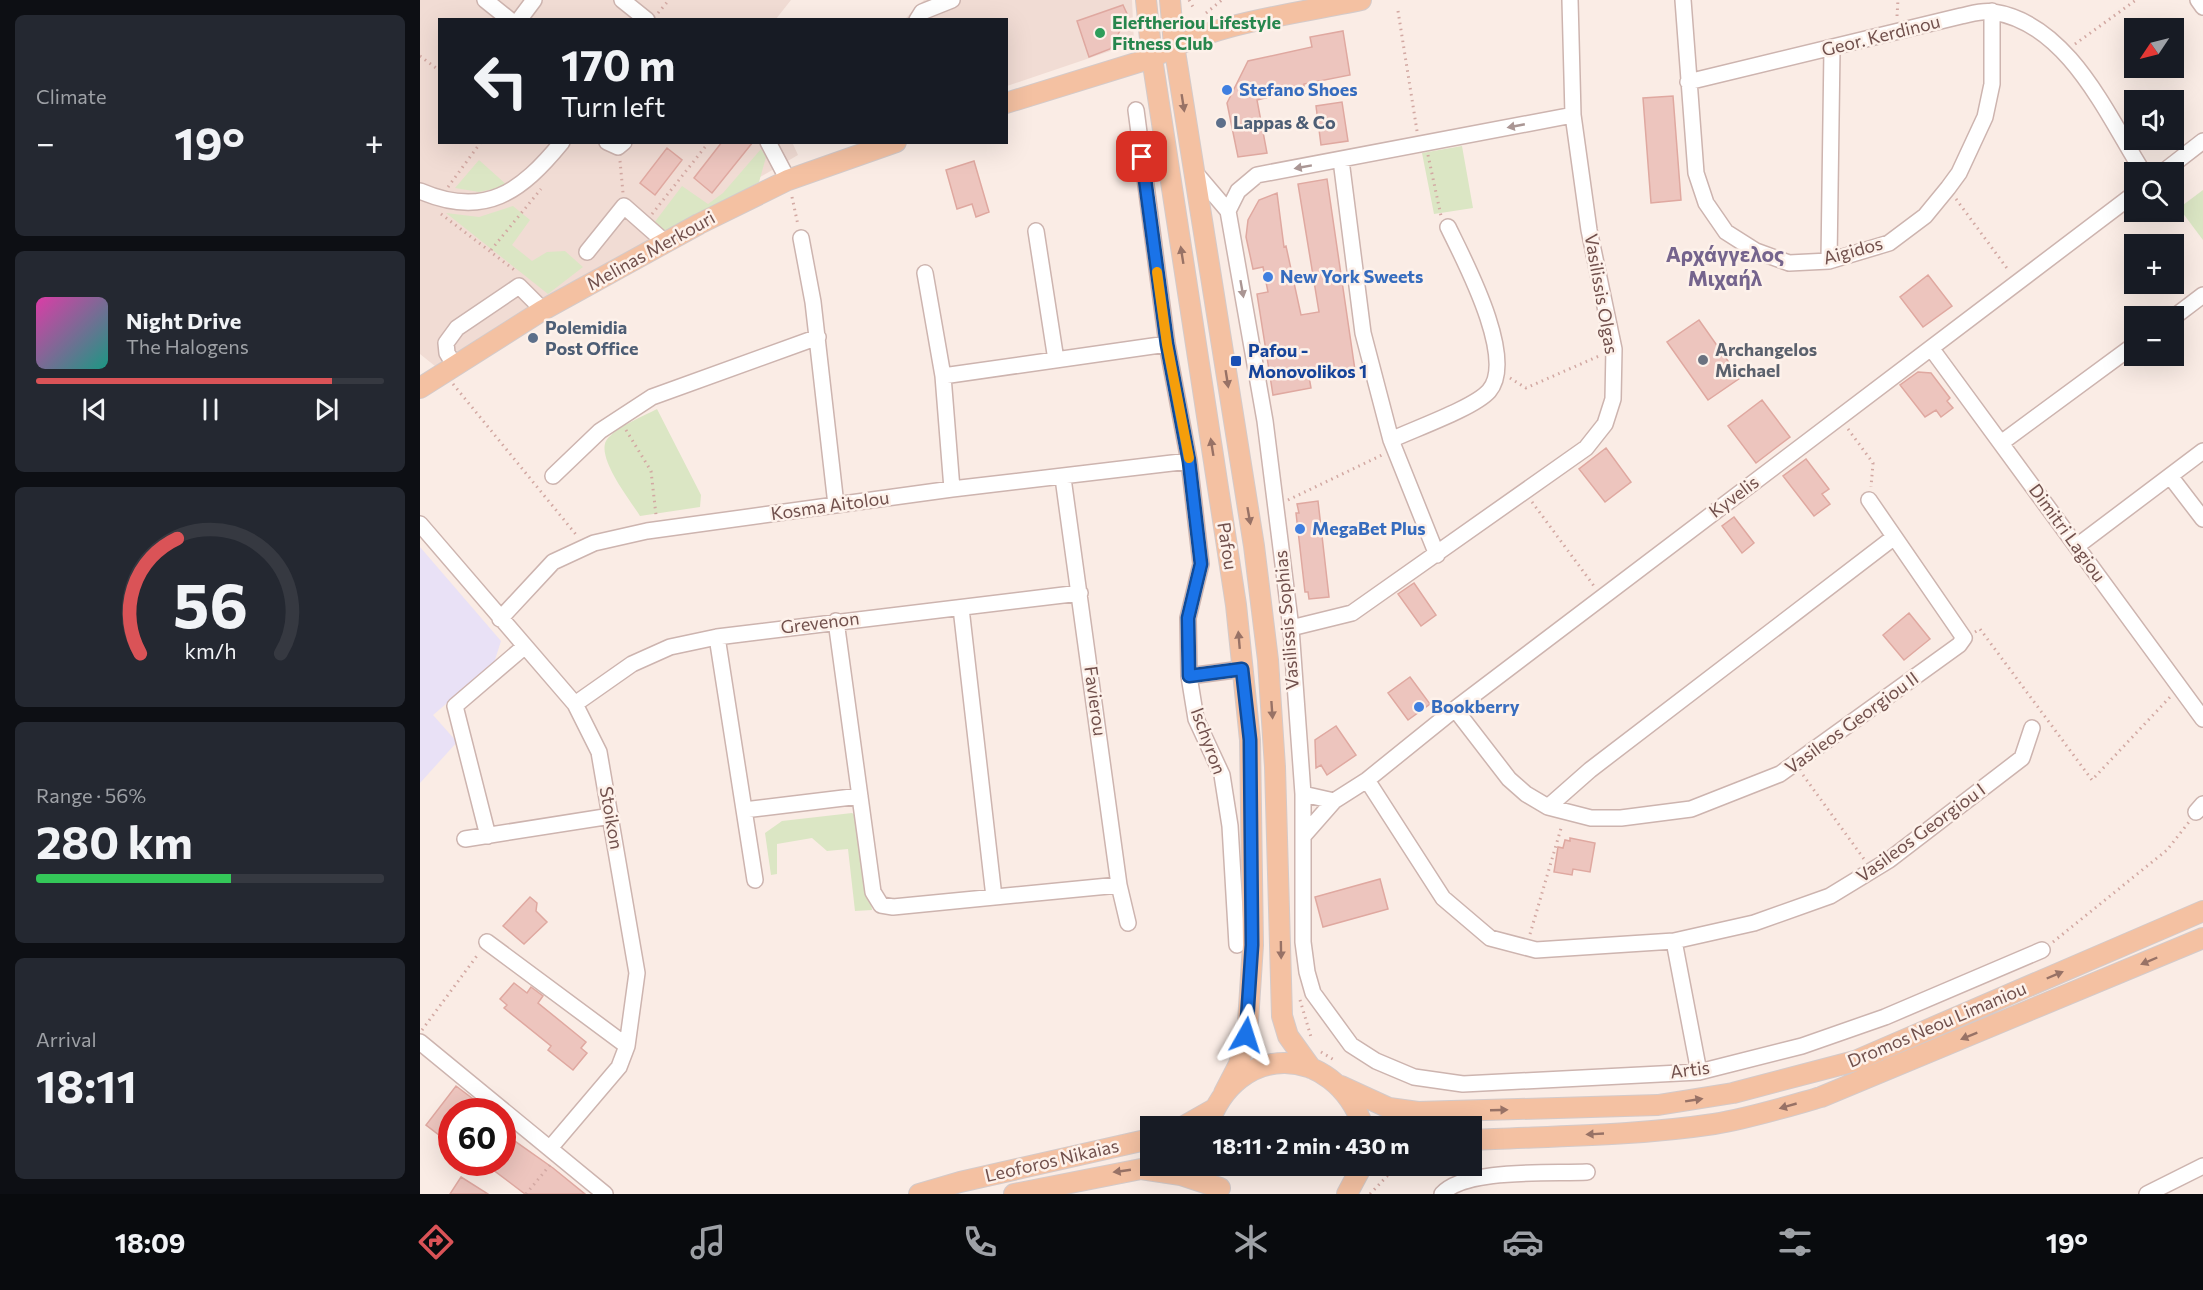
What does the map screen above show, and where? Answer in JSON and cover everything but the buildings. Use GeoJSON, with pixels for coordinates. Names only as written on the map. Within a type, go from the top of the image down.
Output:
{"type":"FeatureCollection","features":[{"type":"Feature","properties":{"kind":"main road","name":"Pafou"},"geometry":{"type":"LineString","coordinates":[[1146,0],[1152,58],[1236,604],[1250,740],[1252,945],[1244,1048],[1215,1109]]}},
{"type":"Feature","properties":{"kind":"main road","name":"Pafou"},"geometry":{"type":"LineString","coordinates":[[1170,0],[1174,45],[1254,546],[1268,660],[1280,892],[1282,1016],[1288,1036],[1315,1059]]}},
{"type":"Feature","properties":{"kind":"main road"},"geometry":{"type":"LineString","coordinates":[[1008,102],[1152,58],[1174,45],[1207,33],[1361,0]]}},
{"type":"Feature","properties":{"kind":"main road","name":"Melinas Merkouri"},"geometry":{"type":"LineString","coordinates":[[420,388],[543,310],[699,224],[788,180],[890,144]]}},
{"type":"Feature","properties":{"kind":"main road","name":"Dromos Neou Limaniou"},"geometry":{"type":"LineString","coordinates":[[1315,1059],[1341,1086],[1389,1108],[1418,1112],[1658,1106],[1733,1093],[1855,1061],[2203,911]]}},
{"type":"Feature","properties":{"kind":"main road","name":"Dromos Neou Limaniou"},"geometry":{"type":"LineString","coordinates":[[1482,1139],[1664,1130],[1716,1123],[1768,1112],[1821,1097],[2203,938]]}},
{"type":"Feature","properties":{"kind":"main road"},"geometry":{"type":"LineString","coordinates":[[1215,1109],[1238,1079],[1255,1070],[1315,1059]]}},
{"type":"Feature","properties":{"kind":"main road"},"geometry":{"type":"LineString","coordinates":[[1341,1086],[1355,1104],[1360,1116]]}},
{"type":"Feature","properties":{"kind":"main road","name":"Leoforos Nikaias"},"geometry":{"type":"LineString","coordinates":[[919,1194],[960,1182],[1140,1141]]}},
{"type":"Feature","properties":{"kind":"main road","name":"Leoforos Nikaias"},"geometry":{"type":"LineString","coordinates":[[1014,1194],[1141,1169],[1180,1175],[1222,1191]]}},
{"type":"Feature","properties":{"kind":"main road"},"geometry":{"type":"LineString","coordinates":[[1215,1176],[1222,1191]]}},
{"type":"Feature","properties":{"kind":"main road"},"geometry":{"type":"LineString","coordinates":[[1347,1194],[1358,1176]]}},
{"type":"Feature","properties":{"kind":"street"},"geometry":{"type":"LineString","coordinates":[[485,0],[508,18]]}},
{"type":"Feature","properties":{"kind":"street"},"geometry":{"type":"LineString","coordinates":[[520,18],[534,0]]}},
{"type":"Feature","properties":{"kind":"street"},"geometry":{"type":"LineString","coordinates":[[622,0],[644,18]]}},
{"type":"Feature","properties":{"kind":"street"},"geometry":{"type":"LineString","coordinates":[[918,18],[922,12],[952,0]]}},
{"type":"Feature","properties":{"kind":"street","name":"Vasilissis Olgas"},"geometry":{"type":"LineString","coordinates":[[1291,628],[1352,613],[1586,448],[1605,424],[1613,399],[1614,349],[1589,230],[1573,115],[1570,0]]}},
{"type":"Feature","properties":{"kind":"street","name":"Aigidos"},"geometry":{"type":"LineString","coordinates":[[1683,0],[1696,173],[1706,203],[1726,232],[1756,251],[1789,263],[1829,261],[1888,243],[1925,216],[1948,188],[1959,173],[1985,117],[1992,84],[1992,11]]}},
{"type":"Feature","properties":{"kind":"street"},"geometry":{"type":"LineString","coordinates":[[2198,0],[2203,7]]}},
{"type":"Feature","properties":{"kind":"street","name":"Geor. Kerdinou"},"geometry":{"type":"LineString","coordinates":[[1688,82],[1961,16],[1992,11],[2024,22],[2050,37],[2076,65],[2137,162]]}},
{"type":"Feature","properties":{"kind":"street"},"geometry":{"type":"LineString","coordinates":[[1829,261],[1832,49]]}},
{"type":"Feature","properties":{"kind":"street","name":"Ischyron"},"geometry":{"type":"LineString","coordinates":[[1136,110],[1167,344],[1189,461],[1201,564],[1188,618],[1189,676],[1196,719],[1222,775],[1230,826],[1237,945]]}},
{"type":"Feature","properties":{"kind":"street"},"geometry":{"type":"LineString","coordinates":[[1194,171],[1228,211],[1238,191],[1257,175],[1573,115]]}},
{"type":"Feature","properties":{"kind":"street"},"geometry":{"type":"LineString","coordinates":[[2176,162],[2203,141]]}},
{"type":"Feature","properties":{"kind":"street"},"geometry":{"type":"LineString","coordinates":[[420,191],[443,201],[483,202],[520,186],[560,144]]}},
{"type":"Feature","properties":{"kind":"street"},"geometry":{"type":"LineString","coordinates":[[769,144],[788,180]]}},
{"type":"Feature","properties":{"kind":"street"},"geometry":{"type":"LineString","coordinates":[[1341,160],[1363,333],[1393,444],[1437,555]]}},
{"type":"Feature","properties":{"kind":"street","name":"Kyvelis"},"geometry":{"type":"LineString","coordinates":[[1305,834],[1334,801],[1367,780],[1455,709],[2124,202]]}},
{"type":"Feature","properties":{"kind":"street"},"geometry":{"type":"LineString","coordinates":[[587,252],[624,206],[666,243]]}},
{"type":"Feature","properties":{"kind":"street","name":"Vasilissis Sophias"},"geometry":{"type":"LineString","coordinates":[[1228,211],[1265,421],[1291,628],[1305,834],[1303,942],[1312,993],[1334,1025]]}},
{"type":"Feature","properties":{"kind":"street"},"geometry":{"type":"LineString","coordinates":[[1393,444],[1477,400],[1490,390],[1498,371],[1484,302],[1448,227]]}},
{"type":"Feature","properties":{"kind":"street"},"geometry":{"type":"LineString","coordinates":[[1036,231],[1056,360]]}},
{"type":"Feature","properties":{"kind":"street"},"geometry":{"type":"LineString","coordinates":[[801,238],[818,337],[836,505]]}},
{"type":"Feature","properties":{"kind":"street"},"geometry":{"type":"LineString","coordinates":[[925,273],[943,376],[952,489]]}},
{"type":"Feature","properties":{"kind":"street"},"geometry":{"type":"LineString","coordinates":[[449,370],[446,343],[457,328],[519,286],[543,310]]}},
{"type":"Feature","properties":{"kind":"street"},"geometry":{"type":"LineString","coordinates":[[2184,309],[2203,295]]}},
{"type":"Feature","properties":{"kind":"street"},"geometry":{"type":"LineString","coordinates":[[553,476],[600,431],[652,397],[818,337]]}},
{"type":"Feature","properties":{"kind":"street"},"geometry":{"type":"LineString","coordinates":[[943,376],[1167,344]]}},
{"type":"Feature","properties":{"kind":"street","name":"Dimitri Lagiou"},"geometry":{"type":"LineString","coordinates":[[1931,348],[2203,719]]}},
{"type":"Feature","properties":{"kind":"street"},"geometry":{"type":"LineString","coordinates":[[2001,443],[2124,352]]}},
{"type":"Feature","properties":{"kind":"street"},"geometry":{"type":"LineString","coordinates":[[2077,546],[2203,451]]}},
{"type":"Feature","properties":{"kind":"street","name":"Kosma Aitolou"},"geometry":{"type":"LineString","coordinates":[[500,619],[553,562],[585,545],[658,529],[952,489],[1063,478],[1189,461]]}},
{"type":"Feature","properties":{"kind":"street"},"geometry":{"type":"LineString","coordinates":[[2170,476],[2203,519]]}},
{"type":"Feature","properties":{"kind":"street","name":"Favierou"},"geometry":{"type":"LineString","coordinates":[[1063,478],[1119,885],[1128,923]]}},
{"type":"Feature","properties":{"kind":"street"},"geometry":{"type":"LineString","coordinates":[[1869,500],[1964,638]]}},
{"type":"Feature","properties":{"kind":"street","name":"Stoikon"},"geometry":{"type":"LineString","coordinates":[[420,524],[575,704],[599,752],[637,973],[627,1046],[619,1067],[555,1151]]}},
{"type":"Feature","properties":{"kind":"street"},"geometry":{"type":"LineString","coordinates":[[1548,807],[1590,770],[1893,538]]}},
{"type":"Feature","properties":{"kind":"street","name":"Grevenon"},"geometry":{"type":"LineString","coordinates":[[575,704],[632,664],[670,647],[717,637],[836,621],[1080,593]]}},
{"type":"Feature","properties":{"kind":"street"},"geometry":{"type":"LineString","coordinates":[[961,608],[994,897]]}},
{"type":"Feature","properties":{"kind":"street"},"geometry":{"type":"LineString","coordinates":[[836,621],[873,892],[881,905],[893,907],[1119,885]]}},
{"type":"Feature","properties":{"kind":"street"},"geometry":{"type":"LineString","coordinates":[[717,637],[754,880]]}},
{"type":"Feature","properties":{"kind":"street","name":"Vasileos Georgiou II"},"geometry":{"type":"LineString","coordinates":[[1455,709],[1509,779],[1526,794],[1548,807],[1591,818],[1621,818],[1691,809],[1780,774],[1959,645],[1964,638]]}},
{"type":"Feature","properties":{"kind":"street"},"geometry":{"type":"LineString","coordinates":[[488,836],[455,706],[524,647]]}},
{"type":"Feature","properties":{"kind":"street"},"geometry":{"type":"LineString","coordinates":[[1189,676],[1242,669]]}},
{"type":"Feature","properties":{"kind":"street","name":"Vasileos Georgiou I"},"geometry":{"type":"LineString","coordinates":[[1367,780],[1443,898],[1490,938],[1536,950],[1674,941],[1754,923],[1830,896],[1872,870],[2022,758],[2032,728]]}},
{"type":"Feature","properties":{"kind":"street"},"geometry":{"type":"LineString","coordinates":[[1303,794],[1334,801]]}},
{"type":"Feature","properties":{"kind":"street"},"geometry":{"type":"LineString","coordinates":[[744,810],[861,796]]}},
{"type":"Feature","properties":{"kind":"street"},"geometry":{"type":"LineString","coordinates":[[465,839],[611,816]]}},
{"type":"Feature","properties":{"kind":"street"},"geometry":{"type":"LineString","coordinates":[[1280,892],[1303,869]]}},
{"type":"Feature","properties":{"kind":"street"},"geometry":{"type":"LineString","coordinates":[[1674,941],[1699,1072]]}},
{"type":"Feature","properties":{"kind":"street"},"geometry":{"type":"LineString","coordinates":[[487,942],[627,1046]]}},
{"type":"Feature","properties":{"kind":"street","name":"Artis"},"geometry":{"type":"LineString","coordinates":[[1334,1025],[1351,1046],[1376,1061],[1414,1077],[1463,1084],[1699,1072],[1802,1046],[1885,1017],[2042,950]]}},
{"type":"Feature","properties":{"kind":"street"},"geometry":{"type":"LineString","coordinates":[[420,1042],[605,1194]]}},
{"type":"Feature","properties":{"kind":"street"},"geometry":{"type":"LineString","coordinates":[[2147,1194],[2203,1166]]}},
{"type":"Feature","properties":{"kind":"street"},"geometry":{"type":"LineString","coordinates":[[1442,1194],[1446,1189],[1474,1178],[1587,1172]]}},
{"type":"Feature","properties":{"kind":"path"},"geometry":{"type":"LineString","coordinates":[[655,18],[669,0]]}},
{"type":"Feature","properties":{"kind":"path"},"geometry":{"type":"LineString","coordinates":[[1189,0],[1193,7]]}},
{"type":"Feature","properties":{"kind":"path"},"geometry":{"type":"LineString","coordinates":[[1206,13],[1222,0]]}},
{"type":"Feature","properties":{"kind":"path"},"geometry":{"type":"LineString","coordinates":[[2064,52],[2136,0]]}},
{"type":"Feature","properties":{"kind":"path"},"geometry":{"type":"LineString","coordinates":[[1398,11],[1422,144],[1439,214],[1448,227]]}},
{"type":"Feature","properties":{"kind":"path"},"geometry":{"type":"LineString","coordinates":[[420,56],[438,69]]}},
{"type":"Feature","properties":{"kind":"path"},"geometry":{"type":"LineString","coordinates":[[480,144],[449,186],[438,212],[518,272],[519,286]]}},
{"type":"Feature","properties":{"kind":"path"},"geometry":{"type":"LineString","coordinates":[[616,144],[624,206]]}},
{"type":"Feature","properties":{"kind":"path"},"geometry":{"type":"LineString","coordinates":[[645,223],[707,144]]}},
{"type":"Feature","properties":{"kind":"path"},"geometry":{"type":"LineString","coordinates":[[788,180],[801,238]]}},
{"type":"Feature","properties":{"kind":"path"},"geometry":{"type":"LineString","coordinates":[[1948,188],[2018,282]]}},
{"type":"Feature","properties":{"kind":"path"},"geometry":{"type":"LineString","coordinates":[[491,250],[541,189]]}},
{"type":"Feature","properties":{"kind":"path"},"geometry":{"type":"LineString","coordinates":[[1498,371],[1526,388],[1614,349]]}},
{"type":"Feature","properties":{"kind":"path"},"geometry":{"type":"LineString","coordinates":[[449,370],[585,545]]}},
{"type":"Feature","properties":{"kind":"path"},"geometry":{"type":"LineString","coordinates":[[1839,417],[1873,464],[1869,500]]}},
{"type":"Feature","properties":{"kind":"path"},"geometry":{"type":"LineString","coordinates":[[619,418],[651,471],[658,529]]}},
{"type":"Feature","properties":{"kind":"path"},"geometry":{"type":"LineString","coordinates":[[1276,506],[1393,444]]}},
{"type":"Feature","properties":{"kind":"path"},"geometry":{"type":"LineString","coordinates":[[1525,492],[1602,598]]}},
{"type":"Feature","properties":{"kind":"path"},"geometry":{"type":"LineString","coordinates":[[1964,638],[1980,629],[2092,780],[2180,687]]}},
{"type":"Feature","properties":{"kind":"path"},"geometry":{"type":"LineString","coordinates":[[1795,764],[1872,870]]}},
{"type":"Feature","properties":{"kind":"path"},"geometry":{"type":"LineString","coordinates":[[2042,950],[2167,850],[2200,808]]}},
{"type":"Feature","properties":{"kind":"path"},"geometry":{"type":"LineString","coordinates":[[1526,947],[1566,812]]}},
{"type":"Feature","properties":{"kind":"path"},"geometry":{"type":"LineString","coordinates":[[420,1032],[487,942]]}},
{"type":"Feature","properties":{"kind":"path"},"geometry":{"type":"LineString","coordinates":[[1299,994],[1308,1032],[1314,1041]]}},
{"type":"Feature","properties":{"kind":"path"},"geometry":{"type":"LineString","coordinates":[[1315,1059],[1339,1063]]}},
{"type":"Feature","properties":{"kind":"path"},"geometry":{"type":"LineString","coordinates":[[526,1194],[555,1151]]}},
{"type":"Feature","properties":{"kind":"path"},"geometry":{"type":"LineString","coordinates":[[1370,1194],[1387,1176]]}},
{"type":"Feature","properties":{"kind":"shaded area"},"geometry":{"type":"Polygon","coordinates":[[[420,0],[791,0],[777,18],[438,18],[438,144],[793,144],[798,155],[435,366],[420,354],[420,0]]]}},
{"type":"Feature","properties":{"kind":"shaded area"},"geometry":{"type":"Polygon","coordinates":[[[924,0],[1132,0],[1134,43],[1008,86],[1008,18],[906,18],[924,0]]]}},
{"type":"Feature","properties":{"kind":"shaded area"},"geometry":{"type":"Polygon","coordinates":[[[420,547],[501,641],[494,663],[433,715],[457,742],[420,783],[420,547]]]}},
{"type":"Feature","properties":{"kind":"green space"},"geometry":{"type":"Polygon","coordinates":[[[1462,146],[1473,208],[1434,214],[1422,153],[1462,146]]]}},
{"type":"Feature","properties":{"kind":"green space"},"geometry":{"type":"Polygon","coordinates":[[[761,149],[766,157],[759,182],[687,223],[664,231],[654,223],[682,186],[708,204],[723,193],[761,149]]]}},
{"type":"Feature","properties":{"kind":"green space"},"geometry":{"type":"Polygon","coordinates":[[[479,160],[508,186],[479,192],[455,188],[479,160]]]}},
{"type":"Feature","properties":{"kind":"green space"},"geometry":{"type":"Polygon","coordinates":[[[2203,190],[2203,240],[2184,215],[2184,204],[2203,190]]]}},
{"type":"Feature","properties":{"kind":"green space"},"geometry":{"type":"Polygon","coordinates":[[[513,206],[530,220],[512,245],[532,261],[547,252],[565,251],[583,267],[548,294],[446,213],[479,217],[513,206]]]}},
{"type":"Feature","properties":{"kind":"green space"},"geometry":{"type":"Polygon","coordinates":[[[657,409],[701,495],[700,507],[640,516],[609,465],[605,455],[605,445],[608,438],[619,429],[657,409]]]}},
{"type":"Feature","properties":{"kind":"green space"},"geometry":{"type":"Polygon","coordinates":[[[852,813],[860,819],[872,910],[855,911],[848,849],[827,851],[812,838],[777,844],[777,874],[771,875],[765,833],[782,821],[852,813]]]}},
{"type":"Feature","properties":{"kind":"slow traffic"},"geometry":{"type":"LineString","coordinates":[[1157,272],[1167,344],[1189,458]]}},
{"type":"Feature","properties":{"kind":"place","name":"Eleftheriou Lifestyle Fitness Club"},"geometry":{"type":"Point","coordinates":[1100,33]}},
{"type":"Feature","properties":{"kind":"place","name":"Stefano Shoes"},"geometry":{"type":"Point","coordinates":[1227,90]}},
{"type":"Feature","properties":{"kind":"place","name":"Lappas & Co"},"geometry":{"type":"Point","coordinates":[1221,123]}},
{"type":"Feature","properties":{"kind":"place","name":"New York Sweets"},"geometry":{"type":"Point","coordinates":[1268,277]}},
{"type":"Feature","properties":{"kind":"place","name":"Polemidia Post Office"},"geometry":{"type":"Point","coordinates":[533,338]}},
{"type":"Feature","properties":{"kind":"place","name":"Archangelos Michael"},"geometry":{"type":"Point","coordinates":[1703,360]}},
{"type":"Feature","properties":{"kind":"place","name":"Pafou - Monovolikos 1"},"geometry":{"type":"Point","coordinates":[1236,361]}},
{"type":"Feature","properties":{"kind":"place","name":"MegaBet Plus"},"geometry":{"type":"Point","coordinates":[1300,529]}},
{"type":"Feature","properties":{"kind":"place","name":"Bookberry"},"geometry":{"type":"Point","coordinates":[1419,707]}},
{"type":"Feature","properties":{"kind":"district","name":"Αρχάγγελος Μιχαήλ"},"geometry":{"type":"Point","coordinates":[1725,267]}},
{"type":"Feature","properties":{"kind":"route"},"geometry":{"type":"LineString","coordinates":[[1142,157],[1167,344],[1189,461],[1201,564],[1188,618],[1189,676],[1242,669],[1250,740],[1252,945],[1246,1035]]}}]}
